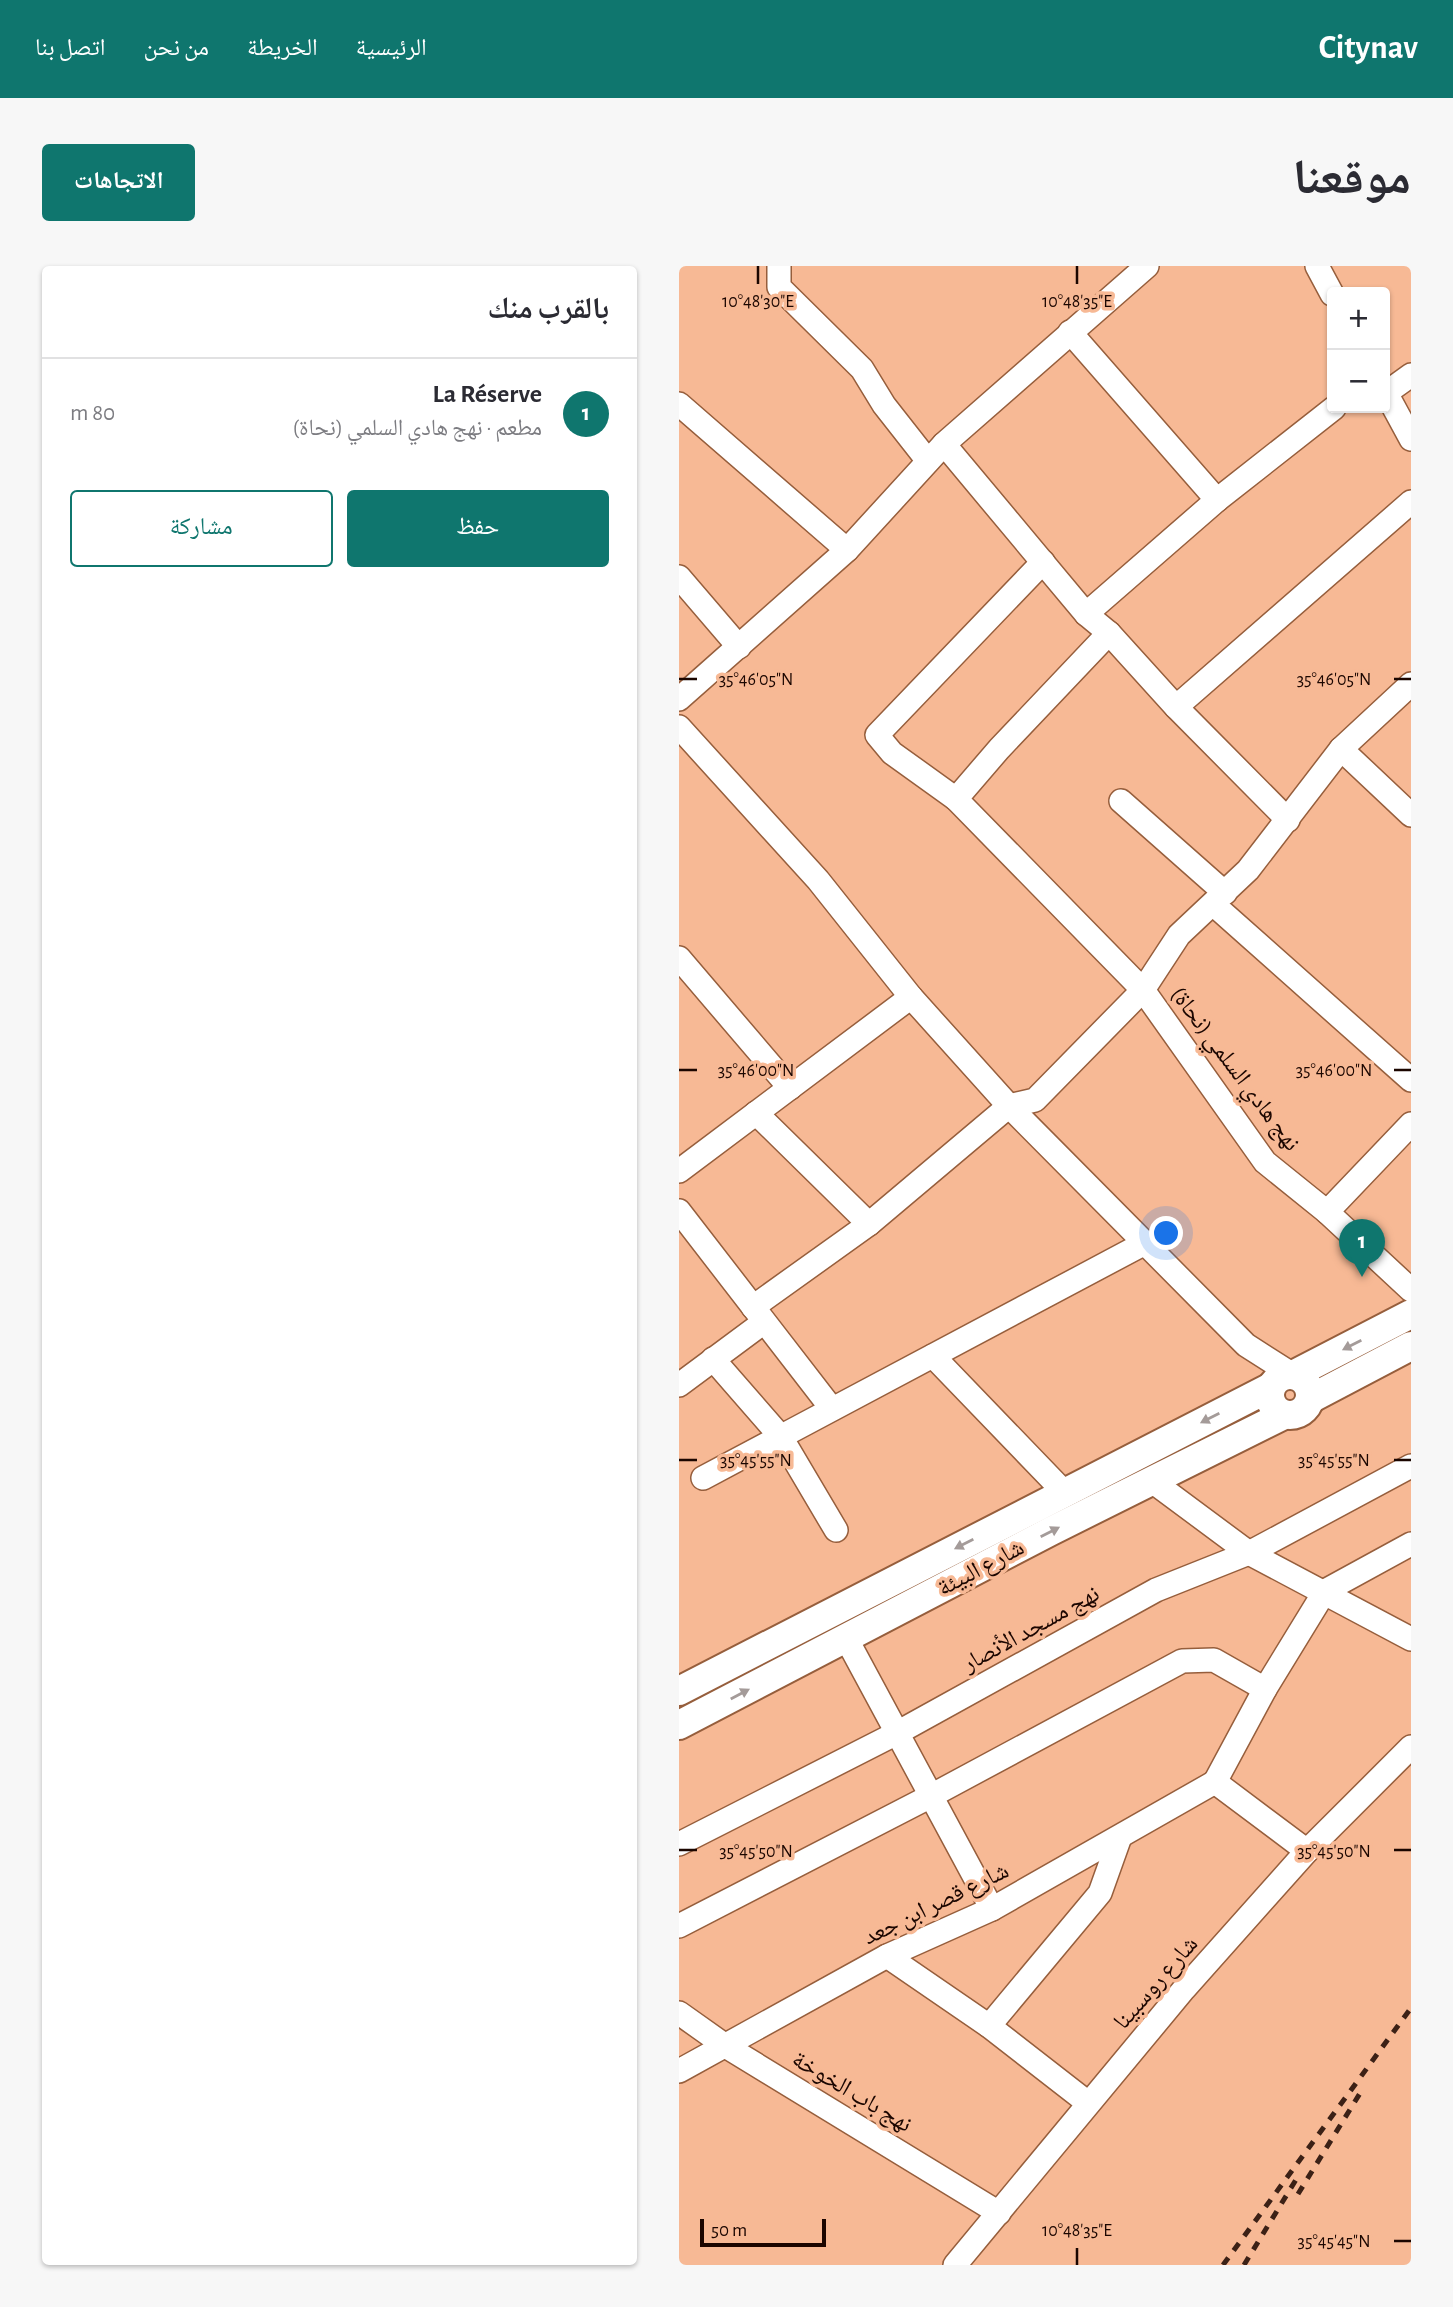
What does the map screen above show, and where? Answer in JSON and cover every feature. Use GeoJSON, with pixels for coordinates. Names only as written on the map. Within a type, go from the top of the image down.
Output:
{"type":"FeatureCollection","features":[{"type":"Feature","properties":{"kind":"main road","name":"شارع البيئة"},"geometry":{"type":"LineString","coordinates":[[679,1691],[1411,1314]]}},
{"type":"Feature","properties":{"kind":"main road","name":"شارع البيئة"},"geometry":{"type":"LineString","coordinates":[[679,1725],[1152,1481],[1284,1415],[1298,1414],[1310,1399],[1411,1346]]}},
{"type":"Feature","properties":{"kind":"main road"},"geometry":{"type":"LineString","coordinates":[[1284,1415],[1278,1412],[1270,1401],[1282,1381],[1308,1386],[1310,1399]]}},
{"type":"Feature","properties":{"kind":"street"},"geometry":{"type":"LineString","coordinates":[[779,266],[779,287],[862,369],[884,405],[928,461]]}},
{"type":"Feature","properties":{"kind":"street"},"geometry":{"type":"LineString","coordinates":[[679,699],[847,550],[944,444],[1147,266]]}},
{"type":"Feature","properties":{"kind":"street"},"geometry":{"type":"LineString","coordinates":[[1317,266],[1328,287]]}},
{"type":"Feature","properties":{"kind":"street"},"geometry":{"type":"LineString","coordinates":[[1070,332],[1217,500]]}},
{"type":"Feature","properties":{"kind":"street"},"geometry":{"type":"LineString","coordinates":[[1390,389],[1411,375]]}},
{"type":"Feature","properties":{"kind":"street"},"geometry":{"type":"LineString","coordinates":[[1390,401],[1411,439]]}},
{"type":"Feature","properties":{"kind":"street"},"geometry":{"type":"LineString","coordinates":[[680,407],[847,550]]}},
{"type":"Feature","properties":{"kind":"street"},"geometry":{"type":"LineString","coordinates":[[1086,614],[1217,500],[1328,413]]}},
{"type":"Feature","properties":{"kind":"street"},"geometry":{"type":"LineString","coordinates":[[944,444],[1086,614],[1109,633],[1288,820]]}},
{"type":"Feature","properties":{"kind":"street"},"geometry":{"type":"LineString","coordinates":[[1177,707],[1411,502]]}},
{"type":"Feature","properties":{"kind":"street","name":"نهج هادي السلمي (نحاة)"},"geometry":{"type":"LineString","coordinates":[[1043,562],[877,734],[892,753],[956,799],[1143,990],[1265,1162],[1327,1212],[1411,1290]]}},
{"type":"Feature","properties":{"kind":"street"},"geometry":{"type":"LineString","coordinates":[[679,577],[739,647]]}},
{"type":"Feature","properties":{"kind":"street"},"geometry":{"type":"LineString","coordinates":[[956,799],[999,749],[1109,633]]}},
{"type":"Feature","properties":{"kind":"street"},"geometry":{"type":"LineString","coordinates":[[679,1385],[713,1359],[759,1314],[1009,1106],[1035,1100],[1143,990],[1179,935],[1248,870],[1341,749],[1411,684]]}},
{"type":"Feature","properties":{"kind":"street"},"geometry":{"type":"LineString","coordinates":[[679,727],[818,880],[911,997],[1009,1106],[1282,1381]]}},
{"type":"Feature","properties":{"kind":"street"},"geometry":{"type":"LineString","coordinates":[[1341,749],[1411,816]]}},
{"type":"Feature","properties":{"kind":"street"},"geometry":{"type":"LineString","coordinates":[[1121,801],[1411,1080]]}},
{"type":"Feature","properties":{"kind":"street"},"geometry":{"type":"LineString","coordinates":[[679,958],[790,1088]]}},
{"type":"Feature","properties":{"kind":"street"},"geometry":{"type":"LineString","coordinates":[[679,1171],[911,997]]}},
{"type":"Feature","properties":{"kind":"street"},"geometry":{"type":"LineString","coordinates":[[756,1113],[869,1224]]}},
{"type":"Feature","properties":{"kind":"street"},"geometry":{"type":"LineString","coordinates":[[1327,1212],[1411,1124]]}},
{"type":"Feature","properties":{"kind":"street"},"geometry":{"type":"LineString","coordinates":[[679,1210],[832,1409]]}},
{"type":"Feature","properties":{"kind":"street"},"geometry":{"type":"LineString","coordinates":[[703,1478],[1145,1243]]}},
{"type":"Feature","properties":{"kind":"street"},"geometry":{"type":"LineString","coordinates":[[933,1356],[1065,1493]]}},
{"type":"Feature","properties":{"kind":"street"},"geometry":{"type":"LineString","coordinates":[[713,1359],[781,1437],[836,1530]]}},
{"type":"Feature","properties":{"kind":"street","name":"نهج مسجد الأنصار"},"geometry":{"type":"LineString","coordinates":[[679,1844],[897,1733],[1156,1590],[1249,1553],[1411,1466]]}},
{"type":"Feature","properties":{"kind":"street"},"geometry":{"type":"LineString","coordinates":[[1152,1481],[1249,1553],[1411,1639]]}},
{"type":"Feature","properties":{"kind":"street"},"geometry":{"type":"LineString","coordinates":[[1307,1851],[1215,1782],[1265,1689],[1325,1591],[1411,1544]]}},
{"type":"Feature","properties":{"kind":"street"},"geometry":{"type":"LineString","coordinates":[[846,1638],[929,1797],[992,1909]]}},
{"type":"Feature","properties":{"kind":"street"},"geometry":{"type":"LineString","coordinates":[[679,1926],[929,1797],[1182,1661],[1214,1660],[1265,1689]]}},
{"type":"Feature","properties":{"kind":"street","name":"شارع روسبينا"},"geometry":{"type":"LineString","coordinates":[[955,2265],[1184,1989],[1307,1851],[1411,1747]]}},
{"type":"Feature","properties":{"kind":"street","name":"شارع قصر ابن جعد"},"geometry":{"type":"LineString","coordinates":[[679,2071],[727,2047],[887,1956],[992,1909],[1215,1782]]}},
{"type":"Feature","properties":{"kind":"street"},"geometry":{"type":"LineString","coordinates":[[989,2026],[1100,1893],[1120,1837]]}},
{"type":"Feature","properties":{"kind":"street"},"geometry":{"type":"LineString","coordinates":[[887,1956],[989,2026],[1088,2103]]}},
{"type":"Feature","properties":{"kind":"street","name":"نهج باب الخوخة"},"geometry":{"type":"LineString","coordinates":[[679,2013],[727,2047],[999,2213]]}},
{"type":"Feature","properties":{"kind":"railway"},"geometry":{"type":"LineString","coordinates":[[1223,2265],[1411,2008]]}},
{"type":"Feature","properties":{"kind":"railway"},"geometry":{"type":"LineString","coordinates":[[1298,2194],[1362,2090]]}},
{"type":"Feature","properties":{"kind":"railway"},"geometry":{"type":"LineString","coordinates":[[1244,2265],[1297,2178]]}},
{"type":"Feature","properties":{"kind":"place","name":"La Réserve"},"geometry":{"type":"Point","coordinates":[1362,1277]}}]}
